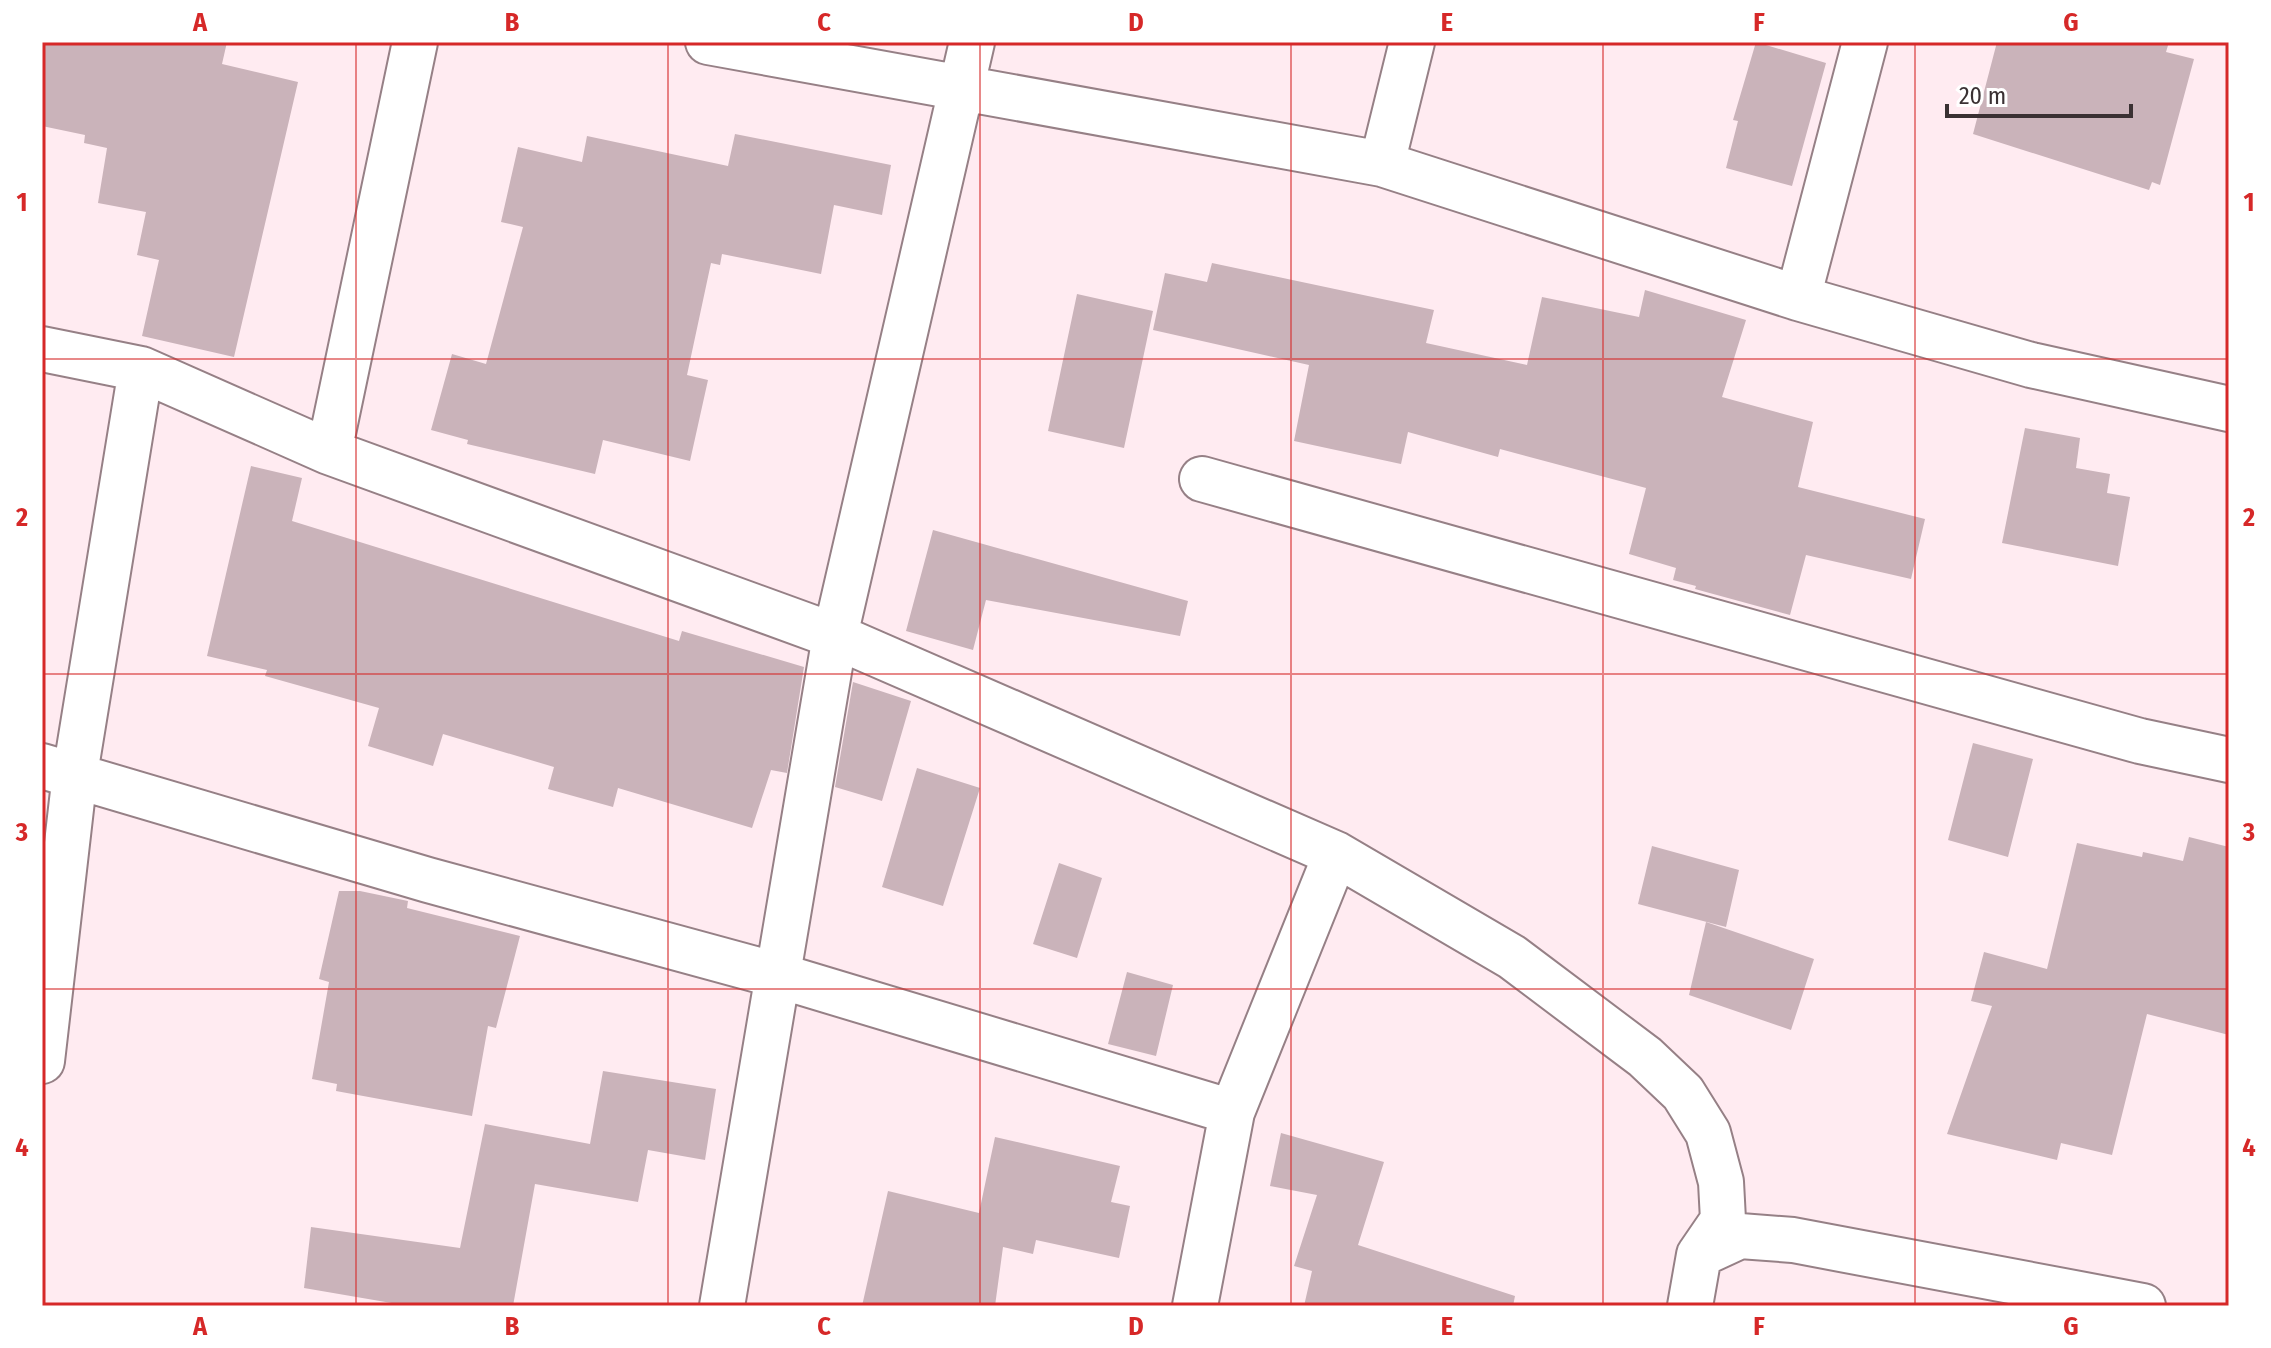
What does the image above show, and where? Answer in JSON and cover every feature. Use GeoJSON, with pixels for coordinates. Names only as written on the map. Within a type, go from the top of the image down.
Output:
{"type":"FeatureCollection","features":[{"type":"Feature","properties":{"kind":"street"},"geometry":{"type":"LineString","coordinates":[[329,452],[415,42]]}},
{"type":"Feature","properties":{"kind":"street"},"geometry":{"type":"LineString","coordinates":[[708,42],[1382,164],[1798,298],[2031,365],[2229,409]]}},
{"type":"Feature","properties":{"kind":"street"},"geometry":{"type":"LineString","coordinates":[[722,1306],[835,636],[964,90],[972,42]]}},
{"type":"Feature","properties":{"kind":"street"},"geometry":{"type":"LineString","coordinates":[[1382,164],[1412,42]]}},
{"type":"Feature","properties":{"kind":"street"},"geometry":{"type":"LineString","coordinates":[[1798,298],[1865,42]]}},
{"type":"Feature","properties":{"kind":"street"},"geometry":{"type":"LineString","coordinates":[[42,349],[141,369],[329,452],[835,636],[1336,854],[1512,957],[1645,1057],[1683,1093],[1708,1133],[1721,1182],[1723,1220],[1699,1255],[1690,1306]]}},
{"type":"Feature","properties":{"kind":"street"},"geometry":{"type":"LineString","coordinates":[[42,1061],[59,770],[141,369]]}},
{"type":"Feature","properties":{"kind":"street"},"geometry":{"type":"LineString","coordinates":[[1202,479],[2140,741],[2229,760]]}},
{"type":"Feature","properties":{"kind":"street"},"geometry":{"type":"LineString","coordinates":[[59,770],[428,880],[780,976],[1232,1112]]}},
{"type":"Feature","properties":{"kind":"street"},"geometry":{"type":"LineString","coordinates":[[1195,1306],[1232,1112],[1336,854]]}},
{"type":"Feature","properties":{"kind":"street"},"geometry":{"type":"LineString","coordinates":[[1699,1255],[1740,1236],[1793,1240],[2143,1306]]}},
{"type":"Feature","properties":{"kind":"building"},"geometry":{"type":"Polygon","coordinates":[[[42,42],[227,42],[222,64],[298,82],[234,357],[142,336],[159,260],[137,255],[146,212],[98,203],[107,148],[84,143],[85,135],[42,126],[42,42]]]}},
{"type":"Feature","properties":{"kind":"building"},"geometry":{"type":"Polygon","coordinates":[[[1756,42],[1826,63],[1792,186],[1726,168],[1738,121],[1733,120],[1756,42]]]}},
{"type":"Feature","properties":{"kind":"building"},"geometry":{"type":"Polygon","coordinates":[[[1997,42],[2169,42],[2166,52],[2194,59],[2160,185],[2152,182],[2149,190],[1973,134],[1997,42]]]}},
{"type":"Feature","properties":{"kind":"building"},"geometry":{"type":"Polygon","coordinates":[[[735,134],[891,165],[882,215],[834,205],[821,274],[722,254],[720,265],[711,263],[687,375],[708,380],[690,461],[603,440],[595,474],[467,444],[468,440],[431,430],[452,354],[486,364],[523,227],[501,222],[518,147],[582,162],[587,136],[728,166],[735,134]]]}},
{"type":"Feature","properties":{"kind":"building"},"geometry":{"type":"Polygon","coordinates":[[[1212,263],[1434,310],[1426,343],[1527,365],[1542,297],[1639,317],[1645,290],[1746,320],[1722,397],[1813,422],[1798,487],[1925,519],[1911,579],[1806,555],[1790,615],[1695,589],[1696,586],[1673,580],[1676,568],[1629,554],[1646,488],[1500,449],[1498,457],[1408,432],[1401,464],[1294,441],[1309,365],[1153,330],[1165,273],[1207,282],[1212,263]]]}},
{"type":"Feature","properties":{"kind":"building"},"geometry":{"type":"Polygon","coordinates":[[[1077,294],[1153,311],[1124,448],[1048,431],[1077,294]]]}},
{"type":"Feature","properties":{"kind":"building"},"geometry":{"type":"Polygon","coordinates":[[[2025,428],[2080,438],[2076,468],[2110,474],[2107,493],[2130,497],[2118,566],[2002,543],[2025,428]]]}},
{"type":"Feature","properties":{"kind":"building"},"geometry":{"type":"Polygon","coordinates":[[[251,466],[302,478],[292,521],[679,641],[682,631],[804,667],[787,773],[771,770],[752,828],[618,788],[613,807],[548,789],[554,767],[443,734],[433,766],[368,746],[379,708],[265,676],[267,670],[207,656],[251,466]]]}},
{"type":"Feature","properties":{"kind":"building"},"geometry":{"type":"Polygon","coordinates":[[[933,530],[1188,601],[1180,636],[986,600],[973,650],[906,631],[933,530]]]}},
{"type":"Feature","properties":{"kind":"building"},"geometry":{"type":"Polygon","coordinates":[[[853,682],[911,701],[882,801],[835,787],[853,682]]]}},
{"type":"Feature","properties":{"kind":"building"},"geometry":{"type":"Polygon","coordinates":[[[1973,743],[2033,759],[2008,857],[1948,840],[1973,743]]]}},
{"type":"Feature","properties":{"kind":"building"},"geometry":{"type":"Polygon","coordinates":[[[917,768],[980,788],[943,906],[882,887],[917,768]]]}},
{"type":"Feature","properties":{"kind":"building"},"geometry":{"type":"Polygon","coordinates":[[[2189,837],[2229,847],[2229,1035],[2147,1014],[2112,1155],[2061,1143],[2057,1160],[1947,1134],[1992,1006],[1971,1001],[1984,952],[2047,969],[2077,843],[2142,857],[2143,852],[2183,861],[2189,837]]]}},
{"type":"Feature","properties":{"kind":"building"},"geometry":{"type":"Polygon","coordinates":[[[1652,846],[1739,870],[1726,927],[1638,904],[1652,846]]]}},
{"type":"Feature","properties":{"kind":"building"},"geometry":{"type":"Polygon","coordinates":[[[1059,863],[1102,878],[1077,958],[1033,944],[1059,863]]]}},
{"type":"Feature","properties":{"kind":"building"},"geometry":{"type":"Polygon","coordinates":[[[339,891],[360,891],[408,901],[407,908],[520,936],[496,1028],[488,1026],[472,1116],[336,1091],[337,1084],[312,1079],[329,982],[319,979],[339,891]]]}},
{"type":"Feature","properties":{"kind":"building"},"geometry":{"type":"Polygon","coordinates":[[[1706,922],[1814,959],[1791,1030],[1689,995],[1706,922]]]}},
{"type":"Feature","properties":{"kind":"building"},"geometry":{"type":"Polygon","coordinates":[[[1127,972],[1173,985],[1156,1056],[1108,1044],[1127,972]]]}},
{"type":"Feature","properties":{"kind":"building"},"geometry":{"type":"Polygon","coordinates":[[[603,1071],[716,1089],[705,1160],[648,1150],[638,1202],[535,1184],[513,1306],[409,1306],[304,1288],[311,1227],[460,1248],[485,1124],[590,1144],[603,1071]]]}},
{"type":"Feature","properties":{"kind":"building"},"geometry":{"type":"Polygon","coordinates":[[[1281,1133],[1384,1162],[1358,1245],[1515,1296],[1513,1306],[1304,1306],[1312,1271],[1294,1266],[1317,1195],[1270,1186],[1281,1133]]]}},
{"type":"Feature","properties":{"kind":"building"},"geometry":{"type":"Polygon","coordinates":[[[995,1137],[1120,1166],[1111,1202],[1130,1206],[1119,1258],[1036,1240],[1033,1254],[1003,1247],[995,1306],[862,1306],[888,1191],[979,1213],[995,1137]]]}}]}
